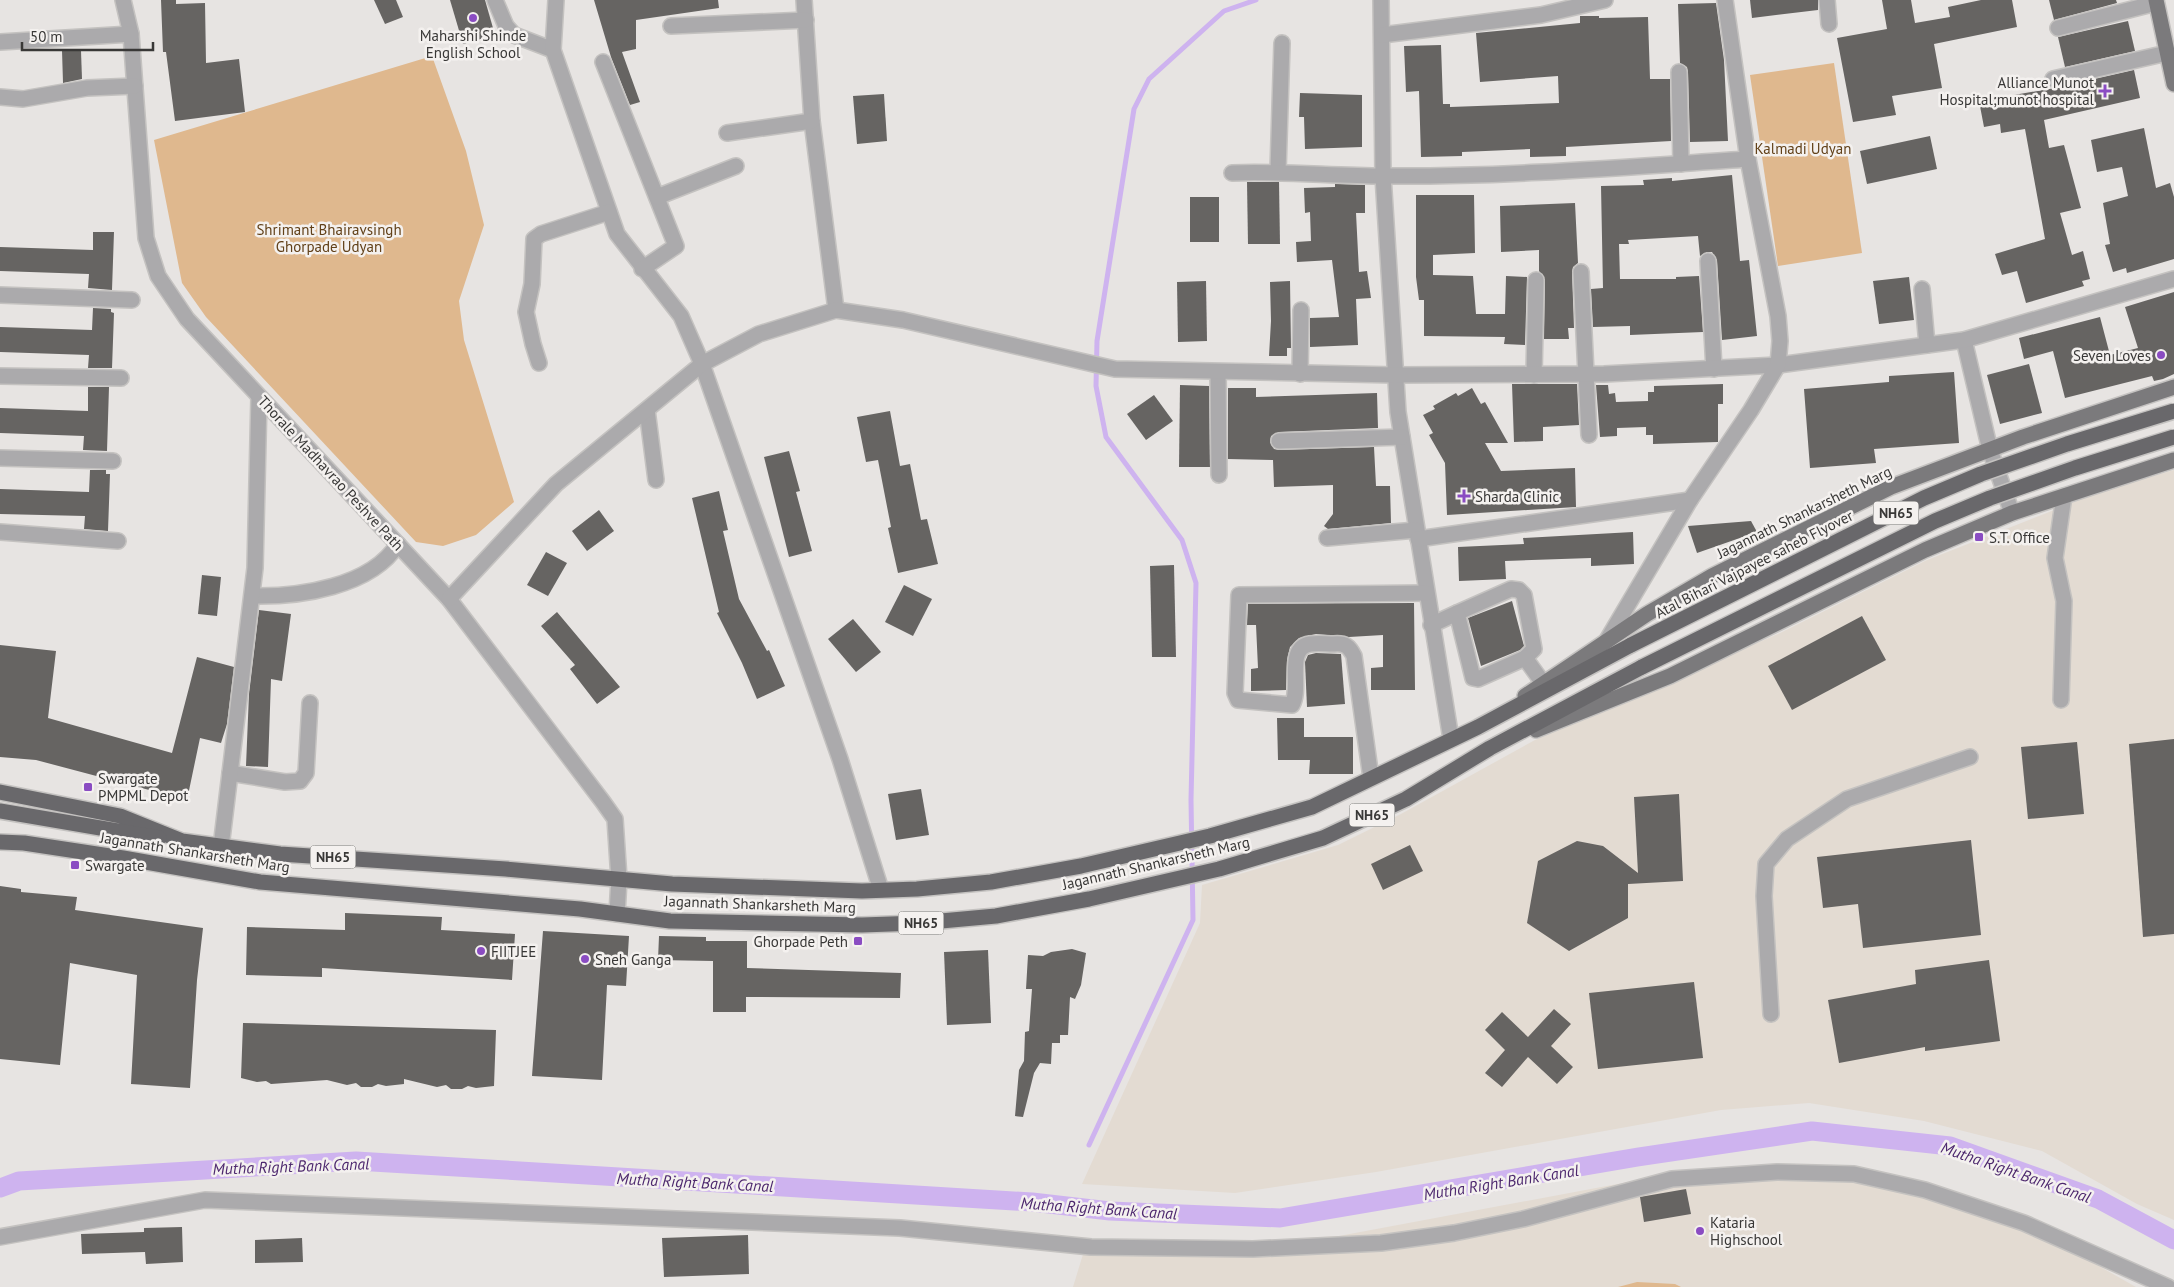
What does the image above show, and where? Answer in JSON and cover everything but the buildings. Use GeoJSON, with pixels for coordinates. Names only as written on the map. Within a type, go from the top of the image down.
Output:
{"type":"FeatureCollection","features":[{"type":"Feature","properties":{"kind":"highway","name":"Atal Bihari Vajpayee saheb Flyover"},"geometry":{"type":"LineString","coordinates":[[1631,645],[1932,495],[1980,474],[2067,444],[2174,411]]}},
{"type":"Feature","properties":{"kind":"highway","name":"Jagannath Shankarsheth Marg"},"geometry":{"type":"LineString","coordinates":[[0,842],[24,842],[260,882],[617,914],[670,921],[862,925],[919,923],[996,916],[1089,899],[1244,861],[1330,835],[1433,785],[1490,748],[1642,667],[1935,521],[1990,498],[2075,468],[2174,437]]}},
{"type":"Feature","properties":{"kind":"highway","name":"Jagannath Shankarsheth Marg"},"geometry":{"type":"LineString","coordinates":[[0,792],[120,816],[182,841],[280,854],[506,869],[672,884],[881,890],[991,882],[1081,866],[1158,848],[1312,806],[1450,739],[1478,728],[1631,645]]}},
{"type":"Feature","properties":{"kind":"highway"},"geometry":{"type":"LineString","coordinates":[[0,811],[116,832],[182,841]]}},
{"type":"Feature","properties":{"kind":"highway"},"geometry":{"type":"LineString","coordinates":[[0,837],[24,842]]}},
{"type":"Feature","properties":{"kind":"main road"},"geometry":{"type":"LineString","coordinates":[[2156,2],[2174,84]]}},
{"type":"Feature","properties":{"kind":"main road","name":"Jagannath Shankarsheth Marg"},"geometry":{"type":"LineString","coordinates":[[1478,728],[1607,640],[1712,576],[1890,488],[1990,450],[2174,386]]}},
{"type":"Feature","properties":{"kind":"main road","name":"Jagannath Shankarsheth Marg"},"geometry":{"type":"LineString","coordinates":[[1490,748],[1670,676],[1925,550],[2012,514],[2174,460]]}},
{"type":"Feature","properties":{"kind":"street","name":"Thorale Madhavrao Peshve Path"},"geometry":{"type":"LineString","coordinates":[[123,0],[131,34],[146,238],[158,276],[187,319],[449,599],[615,819],[619,879],[617,914]]}},
{"type":"Feature","properties":{"kind":"street"},"geometry":{"type":"LineString","coordinates":[[495,0],[506,26],[514,35],[553,50]]}},
{"type":"Feature","properties":{"kind":"street"},"geometry":{"type":"LineString","coordinates":[[556,0],[553,50],[617,234],[642,269],[681,316],[702,364],[840,759],[881,890]]}},
{"type":"Feature","properties":{"kind":"street"},"geometry":{"type":"LineString","coordinates":[[804,0],[812,121],[836,310]]}},
{"type":"Feature","properties":{"kind":"street"},"geometry":{"type":"LineString","coordinates":[[1381,0],[1383,176],[1395,375],[1402,437],[1450,739]]}},
{"type":"Feature","properties":{"kind":"street"},"geometry":{"type":"LineString","coordinates":[[1382,35],[1541,15],[1605,0]]}},
{"type":"Feature","properties":{"kind":"street"},"geometry":{"type":"LineString","coordinates":[[1607,640],[1690,500],[1751,410],[1778,366],[1780,341],[1778,316],[1748,159],[1725,0]]}},
{"type":"Feature","properties":{"kind":"street"},"geometry":{"type":"LineString","coordinates":[[1826,0],[1829,24]]}},
{"type":"Feature","properties":{"kind":"street"},"geometry":{"type":"LineString","coordinates":[[2058,28],[2156,2]]}},
{"type":"Feature","properties":{"kind":"street"},"geometry":{"type":"LineString","coordinates":[[671,26],[806,20]]}},
{"type":"Feature","properties":{"kind":"street"},"geometry":{"type":"LineString","coordinates":[[0,42],[131,34]]}},
{"type":"Feature","properties":{"kind":"street"},"geometry":{"type":"LineString","coordinates":[[1278,171],[1282,43]]}},
{"type":"Feature","properties":{"kind":"street"},"geometry":{"type":"LineString","coordinates":[[2053,79],[2167,53]]}},
{"type":"Feature","properties":{"kind":"street"},"geometry":{"type":"LineString","coordinates":[[602,62],[676,246],[642,269]]}},
{"type":"Feature","properties":{"kind":"street"},"geometry":{"type":"LineString","coordinates":[[1679,72],[1681,164]]}},
{"type":"Feature","properties":{"kind":"street"},"geometry":{"type":"LineString","coordinates":[[0,97],[23,98],[87,88],[136,86]]}},
{"type":"Feature","properties":{"kind":"street"},"geometry":{"type":"LineString","coordinates":[[727,133],[812,121]]}},
{"type":"Feature","properties":{"kind":"street"},"geometry":{"type":"LineString","coordinates":[[1232,173],[1278,171],[1383,176],[1588,170],[1748,159]]}},
{"type":"Feature","properties":{"kind":"street"},"geometry":{"type":"LineString","coordinates":[[657,196],[736,166]]}},
{"type":"Feature","properties":{"kind":"street"},"geometry":{"type":"LineString","coordinates":[[539,363],[532,344],[526,312],[532,284],[534,239],[541,234],[609,212]]}},
{"type":"Feature","properties":{"kind":"street"},"geometry":{"type":"LineString","coordinates":[[1708,261],[1714,369]]}},
{"type":"Feature","properties":{"kind":"street"},"geometry":{"type":"LineString","coordinates":[[1581,272],[1590,435]]}},
{"type":"Feature","properties":{"kind":"street"},"geometry":{"type":"LineString","coordinates":[[1534,375],[1536,280]]}},
{"type":"Feature","properties":{"kind":"street"},"geometry":{"type":"LineString","coordinates":[[449,599],[556,484],[702,364],[758,334],[836,310],[903,320],[1114,370],[1395,375],[1586,374],[1778,366],[1964,340],[2174,280]]}},
{"type":"Feature","properties":{"kind":"street"},"geometry":{"type":"LineString","coordinates":[[1922,289],[1927,345]]}},
{"type":"Feature","properties":{"kind":"street"},"geometry":{"type":"LineString","coordinates":[[0,295],[132,300]]}},
{"type":"Feature","properties":{"kind":"street"},"geometry":{"type":"LineString","coordinates":[[1300,374],[1301,310]]}},
{"type":"Feature","properties":{"kind":"street"},"geometry":{"type":"LineString","coordinates":[[1964,340],[1990,450],[2012,514]]}},
{"type":"Feature","properties":{"kind":"street"},"geometry":{"type":"LineString","coordinates":[[1218,372],[1219,475]]}},
{"type":"Feature","properties":{"kind":"street"},"geometry":{"type":"LineString","coordinates":[[0,376],[121,378]]}},
{"type":"Feature","properties":{"kind":"street"},"geometry":{"type":"LineString","coordinates":[[221,847],[256,568],[259,397]]}},
{"type":"Feature","properties":{"kind":"street"},"geometry":{"type":"LineString","coordinates":[[647,410],[656,480]]}},
{"type":"Feature","properties":{"kind":"street"},"geometry":{"type":"LineString","coordinates":[[1279,441],[1402,437]]}},
{"type":"Feature","properties":{"kind":"street"},"geometry":{"type":"LineString","coordinates":[[0,458],[113,461]]}},
{"type":"Feature","properties":{"kind":"street"},"geometry":{"type":"LineString","coordinates":[[2061,700],[2064,601],[2055,558],[2064,496]]}},
{"type":"Feature","properties":{"kind":"street"},"geometry":{"type":"LineString","coordinates":[[1327,538],[1417,534],[1690,500]]}},
{"type":"Feature","properties":{"kind":"street"},"geometry":{"type":"LineString","coordinates":[[0,532],[118,541]]}},
{"type":"Feature","properties":{"kind":"street"},"geometry":{"type":"LineString","coordinates":[[252,596],[284,596],[342,582],[373,570],[389,558],[398,544]]}},
{"type":"Feature","properties":{"kind":"street"},"geometry":{"type":"LineString","coordinates":[[1431,625],[1457,613],[1511,589],[1519,590],[1524,595],[1534,649],[1525,658],[1478,680],[1473,678],[1457,613]]}},
{"type":"Feature","properties":{"kind":"street"},"geometry":{"type":"LineString","coordinates":[[1372,778],[1354,656],[1350,647],[1344,644],[1308,644],[1301,649],[1296,656],[1296,698],[1292,705],[1238,700],[1235,693],[1239,594],[1426,593]]}},
{"type":"Feature","properties":{"kind":"street"},"geometry":{"type":"LineString","coordinates":[[1525,658],[1544,683]]}},
{"type":"Feature","properties":{"kind":"street"},"geometry":{"type":"LineString","coordinates":[[230,773],[285,782],[300,780],[306,773],[310,703]]}},
{"type":"Feature","properties":{"kind":"street"},"geometry":{"type":"LineString","coordinates":[[1771,1014],[1764,896],[1766,864],[1787,839],[1846,799],[1970,757]]}},
{"type":"Feature","properties":{"kind":"street"},"geometry":{"type":"LineString","coordinates":[[0,1237],[205,1200],[900,1228],[1091,1247],[1253,1249],[1381,1243],[1454,1233],[1523,1219],[1672,1179],[1777,1172],[1835,1173],[1854,1174],[1924,1190],[2024,1223],[2168,1287]]}},
{"type":"Feature","properties":{"kind":"shaded area"},"geometry":{"type":"Polygon","coordinates":[[[2174,470],[2174,1220],[2137,1204],[2042,1151],[1924,1121],[1809,1103],[1721,1110],[1376,1172],[1235,1193],[1082,1184],[1200,923],[1202,885],[1338,845],[1401,814],[1535,740],[1780,633],[1927,560],[2105,490],[2174,470]]]}},
{"type":"Feature","properties":{"kind":"shaded area","name":"Kataria Highschool"},"geometry":{"type":"Polygon","coordinates":[[[1852,1174],[2028,1226],[2136,1287],[1073,1287],[1084,1251],[1339,1236],[1660,1176],[1852,1174]]]}},
{"type":"Feature","properties":{"kind":"green space","name":"Shrimant Bhairavsingh Ghorpade Udyan"},"geometry":{"type":"Polygon","coordinates":[[[432,56],[466,151],[484,225],[459,301],[464,340],[514,502],[476,535],[443,546],[416,542],[206,317],[182,283],[154,140],[432,56]]]}},
{"type":"Feature","properties":{"kind":"green space","name":"Kalmadi Udyan"},"geometry":{"type":"Polygon","coordinates":[[[1834,63],[1862,253],[1778,266],[1750,75],[1834,63]]]}},
{"type":"Feature","properties":{"kind":"green space"},"geometry":{"type":"Polygon","coordinates":[[[1637,1282],[1675,1284],[1681,1287],[1618,1287],[1637,1282]]]}},
{"type":"Feature","properties":{"kind":"waterway"},"geometry":{"type":"LineString","coordinates":[[1089,1145],[1193,920],[1191,800],[1196,583],[1182,540],[1106,437],[1096,386],[1097,341],[1134,109],[1149,79],[1224,11],[1256,0]]}},
{"type":"Feature","properties":{"kind":"waterway","name":"Mutha Right Bank Canal"},"geometry":{"type":"LineString","coordinates":[[0,1188],[19,1181],[356,1161],[1032,1202],[1110,1211],[1280,1218],[1638,1157],[1812,1131],[1950,1146],[2098,1199],[2174,1240]]}},
{"type":"Feature","properties":{"kind":"place","name":"Maharshi Shinde English School"},"geometry":{"type":"Point","coordinates":[473,18]}},
{"type":"Feature","properties":{"kind":"place","name":"Alliance Munot Hospital;munot hospital"},"geometry":{"type":"Point","coordinates":[2105,91]}},
{"type":"Feature","properties":{"kind":"place","name":"Seven Loves"},"geometry":{"type":"Point","coordinates":[2161,355]}},
{"type":"Feature","properties":{"kind":"place","name":"Sharda Clinic"},"geometry":{"type":"Point","coordinates":[1464,496]}},
{"type":"Feature","properties":{"kind":"place","name":"S.T. Office"},"geometry":{"type":"Point","coordinates":[1979,537]}},
{"type":"Feature","properties":{"kind":"place","name":"Swargate PMPML Depot"},"geometry":{"type":"Point","coordinates":[88,787]}},
{"type":"Feature","properties":{"kind":"place","name":"Swargate"},"geometry":{"type":"Point","coordinates":[75,865]}},
{"type":"Feature","properties":{"kind":"place","name":"Ghorpade Peth"},"geometry":{"type":"Point","coordinates":[858,941]}},
{"type":"Feature","properties":{"kind":"place","name":"FIITJEE"},"geometry":{"type":"Point","coordinates":[481,951]}},
{"type":"Feature","properties":{"kind":"place","name":"Sneh Ganga"},"geometry":{"type":"Point","coordinates":[585,959]}},
{"type":"Feature","properties":{"kind":"place","name":"Kataria Highschool"},"geometry":{"type":"Point","coordinates":[1700,1231]}}]}
